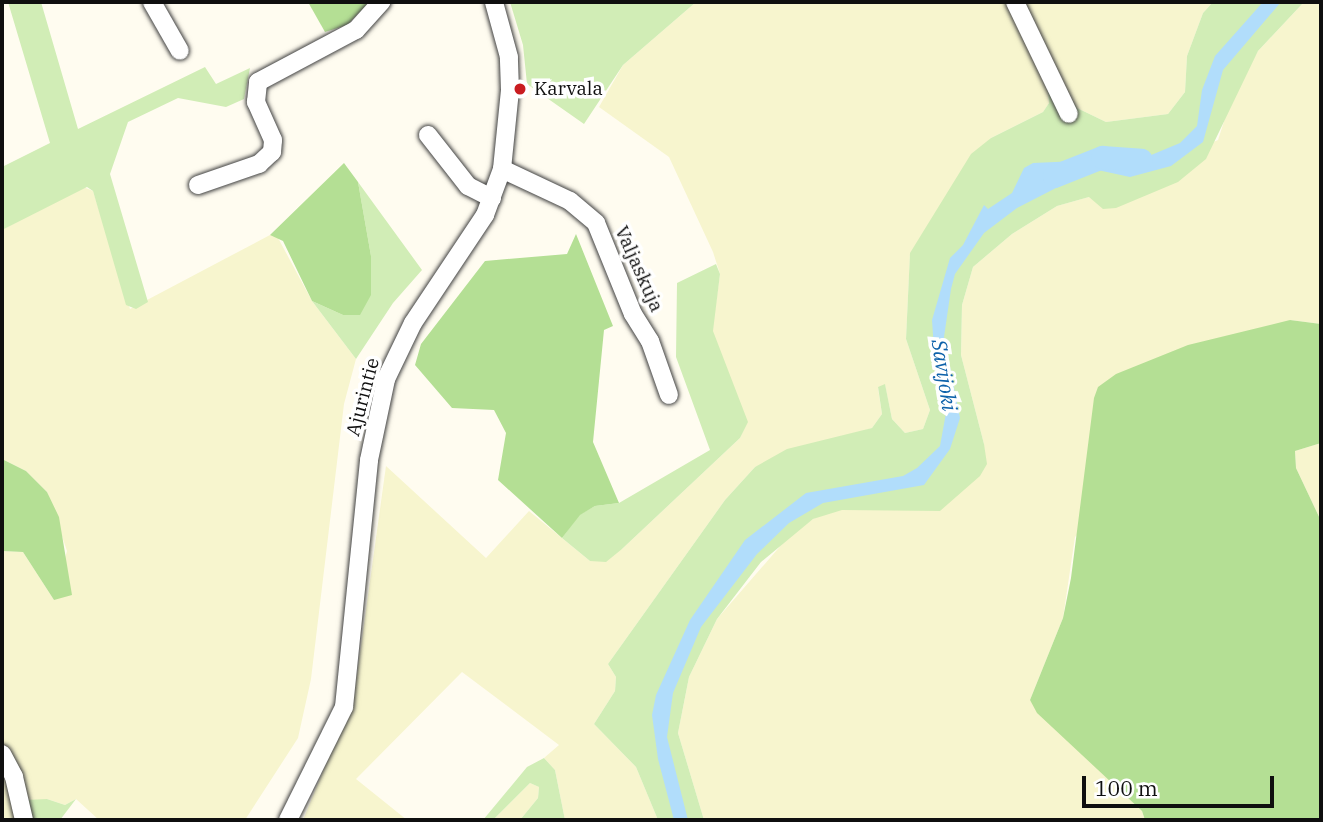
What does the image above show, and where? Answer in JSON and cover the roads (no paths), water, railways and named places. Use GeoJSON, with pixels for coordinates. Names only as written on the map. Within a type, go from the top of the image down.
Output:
{"type":"FeatureCollection","features":[{"type":"Feature","properties":{"kind":"street"},"geometry":{"type":"LineString","coordinates":[[152,2],[180,51]]}},
{"type":"Feature","properties":{"kind":"street"},"geometry":{"type":"LineString","coordinates":[[198,185],[224,180],[259,164],[272,152],[273,140],[257,102],[258,82],[348,35],[381,2]]}},
{"type":"Feature","properties":{"kind":"street","name":"Ajurintie"},"geometry":{"type":"LineString","coordinates":[[288,820],[344,707],[369,460],[386,379],[413,323],[467,248],[492,198],[502,169],[510,90],[509,57],[494,2]]}},
{"type":"Feature","properties":{"kind":"street"},"geometry":{"type":"LineString","coordinates":[[1015,2],[1069,114]]}},
{"type":"Feature","properties":{"kind":"street"},"geometry":{"type":"LineString","coordinates":[[428,135],[468,186],[492,198]]}},
{"type":"Feature","properties":{"kind":"street","name":"Valjaskuja"},"geometry":{"type":"LineString","coordinates":[[502,169],[570,201],[596,223],[633,314],[650,341],[669,395]]}},
{"type":"Feature","properties":{"kind":"street"},"geometry":{"type":"LineString","coordinates":[[2,754],[13,776],[24,820]]}},
{"type":"Feature","properties":{"kind":"water"},"geometry":{"type":"Polygon","coordinates":[[[1263,2],[1281,2],[1223,70],[1203,142],[1171,166],[1130,177],[1093,169],[1017,208],[984,233],[955,274],[951,289],[944,337],[960,418],[950,449],[924,485],[823,503],[789,523],[757,554],[701,627],[673,693],[667,737],[688,820],[674,820],[658,759],[652,715],[656,695],[690,620],[745,540],[806,493],[903,476],[917,468],[940,446],[946,413],[936,379],[932,320],[950,258],[963,245],[984,205],[988,209],[1012,193],[1024,168],[1033,163],[1144,158],[1180,143],[1197,126],[1202,90],[1215,56],[1263,2]]]}},
{"type":"Feature","properties":{"kind":"waterway","name":"Savijoki"},"geometry":{"type":"LineString","coordinates":[[1054,176],[1102,157],[1141,160]]}},
{"type":"Feature","properties":{"kind":"place","name":"Karvala"},"geometry":{"type":"Point","coordinates":[520,89]}}]}
